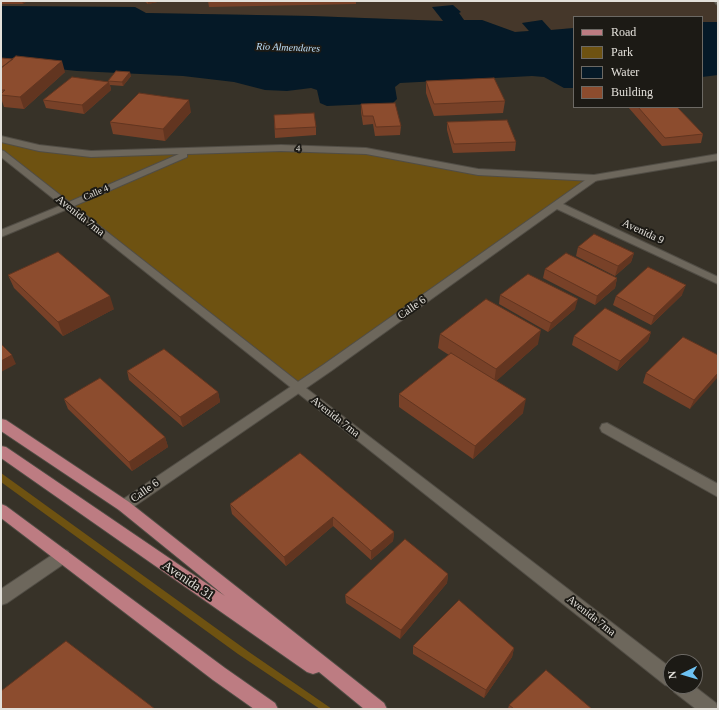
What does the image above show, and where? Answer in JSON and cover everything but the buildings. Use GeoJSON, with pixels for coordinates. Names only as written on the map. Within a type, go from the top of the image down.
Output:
{"type":"FeatureCollection","features":[{"type":"Feature","properties":{"kind":"main road"},"geometry":{"type":"LineString","coordinates":[[1,424],[124,506],[377,709]]}},
{"type":"Feature","properties":{"kind":"main road","name":"Avenida 31"},"geometry":{"type":"LineString","coordinates":[[1,451],[99,520],[377,709]]}},
{"type":"Feature","properties":{"kind":"main road"},"geometry":{"type":"LineString","coordinates":[[1,510],[219,674],[269,709]]}},
{"type":"Feature","properties":{"kind":"street","name":"4"},"geometry":{"type":"LineString","coordinates":[[1,139],[39,148],[91,154],[281,148],[366,151],[478,172],[594,178]]}},
{"type":"Feature","properties":{"kind":"street","name":"Calle 4"},"geometry":{"type":"LineString","coordinates":[[1,234],[191,152]]}},
{"type":"Feature","properties":{"kind":"street","name":"Avenida 7ma"},"geometry":{"type":"LineString","coordinates":[[1,153],[66,206],[663,673]]}},
{"type":"Feature","properties":{"kind":"street","name":"Calle 6"},"geometry":{"type":"LineString","coordinates":[[124,506],[298,388],[594,178],[718,157]]}},
{"type":"Feature","properties":{"kind":"street","name":"Avenida 9"},"geometry":{"type":"LineString","coordinates":[[557,205],[718,281]]}},
{"type":"Feature","properties":{"kind":"street"},"geometry":{"type":"LineString","coordinates":[[607,428],[718,491]]}},
{"type":"Feature","properties":{"kind":"street"},"geometry":{"type":"LineString","coordinates":[[1,598],[63,556]]}},
{"type":"Feature","properties":{"kind":"street"},"geometry":{"type":"LineString","coordinates":[[690,694],[710,709]]}},
{"type":"Feature","properties":{"kind":"shaded area"},"geometry":{"type":"Polygon","coordinates":[[[1,1],[718,1],[718,22],[703,22],[703,16],[573,16],[573,28],[551,30],[542,20],[522,23],[529,31],[515,32],[482,20],[464,20],[459,13],[443,21],[311,16],[146,13],[135,7],[1,6],[1,1]]]}},
{"type":"Feature","properties":{"kind":"green space"},"geometry":{"type":"Polygon","coordinates":[[[1,139],[91,154],[281,148],[366,151],[478,172],[594,178],[298,388],[1,153],[1,139]]]}},
{"type":"Feature","properties":{"kind":"green space"},"geometry":{"type":"Polygon","coordinates":[[[1,473],[249,652],[332,709],[320,709],[238,654],[1,482],[1,473]]]}},
{"type":"Feature","properties":{"kind":"water","name":"Río Almendares"},"geometry":{"type":"Polygon","coordinates":[[[453,5],[461,12],[459,13],[464,20],[482,20],[515,32],[529,31],[522,23],[542,20],[551,30],[573,28],[573,88],[564,88],[544,77],[532,76],[400,83],[395,87],[397,99],[393,103],[327,106],[320,103],[317,90],[311,88],[287,91],[265,90],[234,82],[183,76],[77,71],[1,63],[1,6],[135,7],[146,13],[311,16],[443,21],[432,7],[453,5]]]}},
{"type":"Feature","properties":{"kind":"water"},"geometry":{"type":"Polygon","coordinates":[[[703,22],[718,22],[718,75],[703,77],[703,22]]]}}]}
